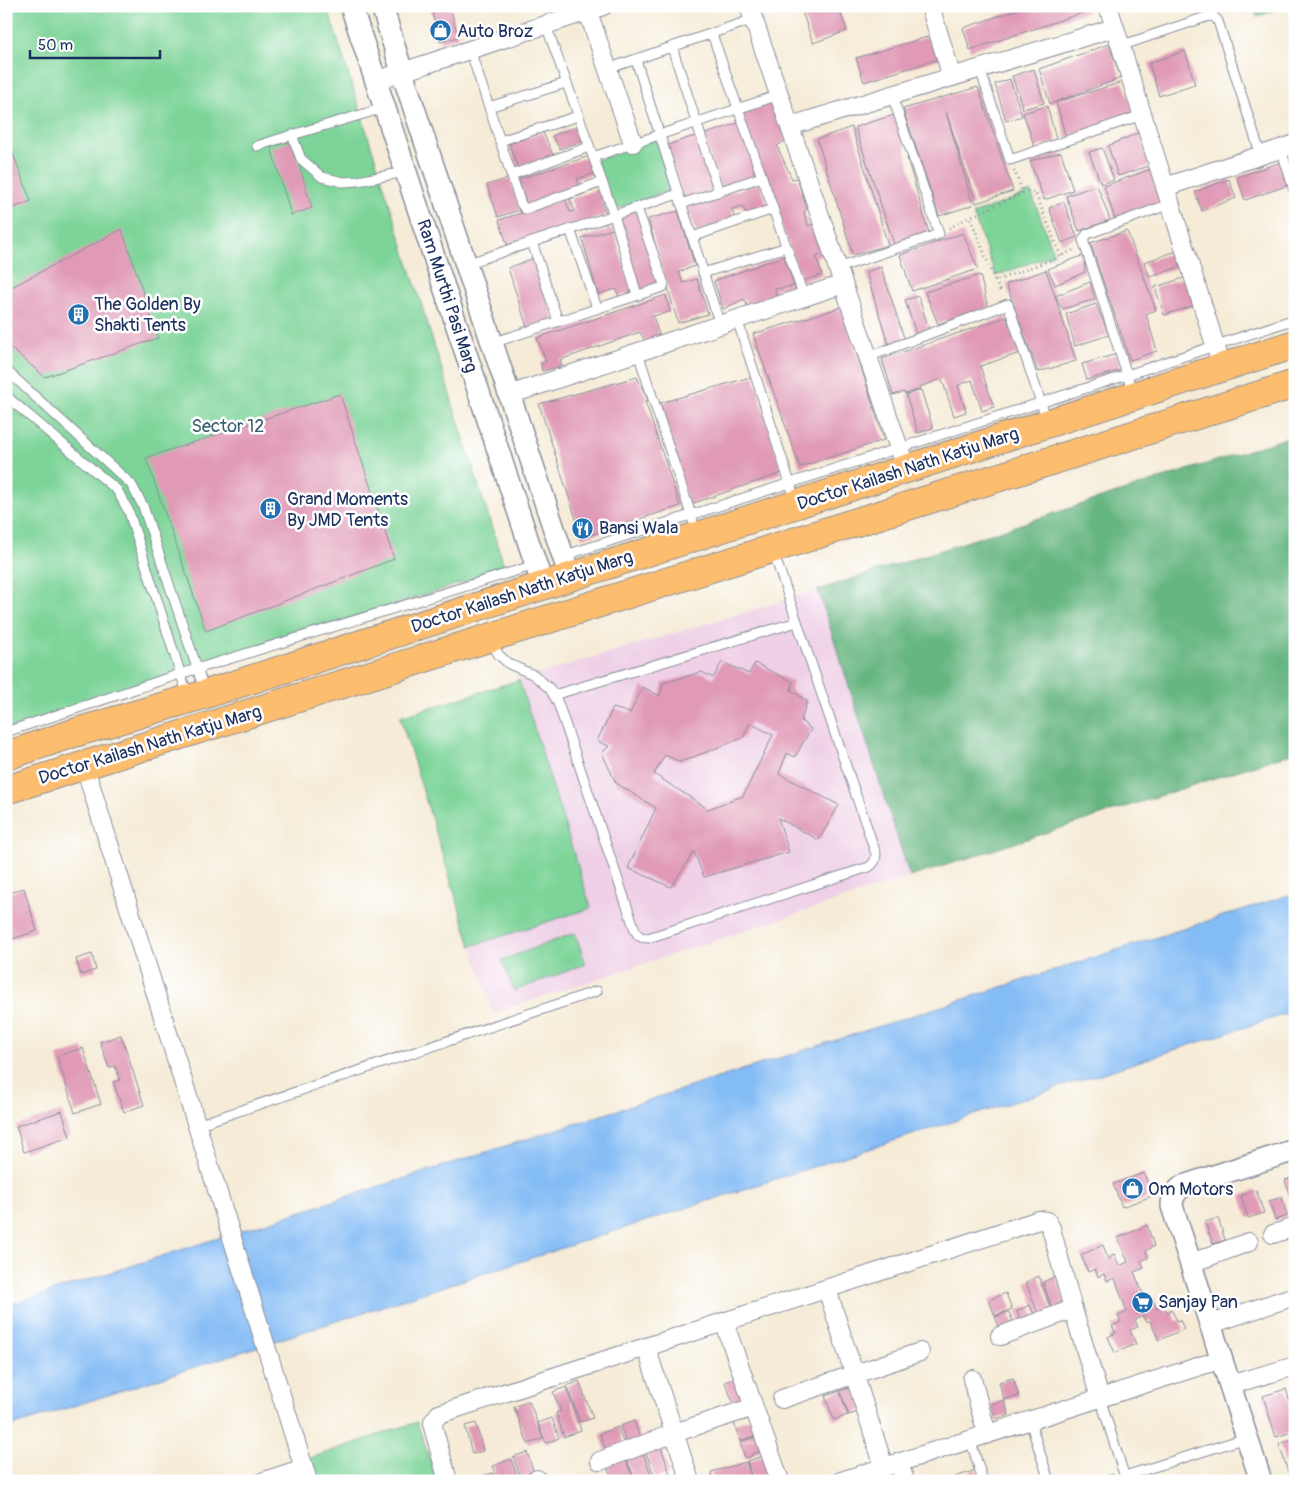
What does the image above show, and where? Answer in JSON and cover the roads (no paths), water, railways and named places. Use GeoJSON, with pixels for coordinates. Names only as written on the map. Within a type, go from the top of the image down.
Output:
{"type":"FeatureCollection","features":[{"type":"Feature","properties":{"kind":"main road","name":"Doctor Kailash Nath Katju Marg"},"geometry":{"type":"LineString","coordinates":[[6,756],[271,672],[539,575],[902,458],[986,443],[1045,413],[1219,356],[1295,344]]}},
{"type":"Feature","properties":{"kind":"main road","name":"Doctor Kailash Nath Katju Marg"},"geometry":{"type":"LineString","coordinates":[[6,790],[1295,384]]}},
{"type":"Feature","properties":{"kind":"main road"},"geometry":{"type":"LineString","coordinates":[[986,443],[997,478]]}},
{"type":"Feature","properties":{"kind":"main road"},"geometry":{"type":"LineString","coordinates":[[271,672],[281,704]]}},
{"type":"Feature","properties":{"kind":"street","name":"Ram Murthi Pasi Marg"},"geometry":{"type":"LineString","coordinates":[[351,6],[539,575]]}},
{"type":"Feature","properties":{"kind":"street","name":"Ram Murthi Pasi Marg"},"geometry":{"type":"LineString","coordinates":[[382,6],[402,72],[566,566]]}},
{"type":"Feature","properties":{"kind":"street"},"geometry":{"type":"LineString","coordinates":[[930,6],[952,77]]}},
{"type":"Feature","properties":{"kind":"street"},"geometry":{"type":"LineString","coordinates":[[1108,6],[1219,356]]}},
{"type":"Feature","properties":{"kind":"street"},"geometry":{"type":"LineString","coordinates":[[375,81],[592,8],[608,69],[633,143]]}},
{"type":"Feature","properties":{"kind":"street"},"geometry":{"type":"LineString","coordinates":[[752,13],[902,458]]}},
{"type":"Feature","properties":{"kind":"street"},"geometry":{"type":"LineString","coordinates":[[790,126],[1114,28]]}},
{"type":"Feature","properties":{"kind":"street"},"geometry":{"type":"LineString","coordinates":[[1165,187],[1288,146]]}},
{"type":"Feature","properties":{"kind":"street"},"geometry":{"type":"LineString","coordinates":[[509,395],[804,297],[840,276]]}},
{"type":"Feature","properties":{"kind":"street"},"geometry":{"type":"LineString","coordinates":[[84,764],[306,1474],[264,1481]]}},
{"type":"Feature","properties":{"kind":"street"},"geometry":{"type":"LineString","coordinates":[[1261,1481],[1172,1206],[1174,1195],[1183,1186],[1295,1150]]}},
{"type":"Feature","properties":{"kind":"street"},"geometry":{"type":"LineString","coordinates":[[448,1481],[433,1426],[433,1422],[439,1414],[1039,1220],[1047,1221],[1051,1228],[1100,1398]]}},
{"type":"Feature","properties":{"kind":"street"},"geometry":{"type":"LineString","coordinates":[[1273,1234],[1295,1226]]}},
{"type":"Feature","properties":{"kind":"street"},"geometry":{"type":"LineString","coordinates":[[1191,1263],[1250,1242]]}},
{"type":"Feature","properties":{"kind":"street"},"geometry":{"type":"LineString","coordinates":[[827,1289],[854,1374],[892,1465],[905,1481]]}},
{"type":"Feature","properties":{"kind":"street"},"geometry":{"type":"LineString","coordinates":[[1211,1324],[1295,1296]]}},
{"type":"Feature","properties":{"kind":"street"},"geometry":{"type":"LineString","coordinates":[[1000,1336],[1073,1309]]}},
{"type":"Feature","properties":{"kind":"street"},"geometry":{"type":"LineString","coordinates":[[724,1322],[780,1481]]}},
{"type":"Feature","properties":{"kind":"street"},"geometry":{"type":"LineString","coordinates":[[646,1347],[690,1481]]}},
{"type":"Feature","properties":{"kind":"street"},"geometry":{"type":"LineString","coordinates":[[782,1399],[920,1352]]}},
{"type":"Feature","properties":{"kind":"street"},"geometry":{"type":"LineString","coordinates":[[841,1481],[1222,1359]]}},
{"type":"Feature","properties":{"kind":"street"},"geometry":{"type":"LineString","coordinates":[[1230,1385],[1295,1366]]}},
{"type":"Feature","properties":{"kind":"street"},"geometry":{"type":"LineString","coordinates":[[972,1379],[987,1434]]}},
{"type":"Feature","properties":{"kind":"street"},"geometry":{"type":"LineString","coordinates":[[600,1461],[674,1433],[754,1407]]}},
{"type":"Feature","properties":{"kind":"lane"},"geometry":{"type":"LineString","coordinates":[[608,69],[712,34],[752,13]]}},
{"type":"Feature","properties":{"kind":"lane"},"geometry":{"type":"LineString","coordinates":[[1120,46],[1209,16],[1216,18],[1260,156]]}},
{"type":"Feature","properties":{"kind":"lane"},"geometry":{"type":"LineString","coordinates":[[546,25],[614,215],[637,295]]}},
{"type":"Feature","properties":{"kind":"lane"},"geometry":{"type":"LineString","coordinates":[[712,34],[804,297]]}},
{"type":"Feature","properties":{"kind":"lane"},"geometry":{"type":"LineString","coordinates":[[672,47],[719,192]]}},
{"type":"Feature","properties":{"kind":"lane"},"geometry":{"type":"LineString","coordinates":[[470,50],[521,204],[525,209],[602,182]]}},
{"type":"Feature","properties":{"kind":"lane"},"geometry":{"type":"LineString","coordinates":[[636,60],[720,325]]}},
{"type":"Feature","properties":{"kind":"lane"},"geometry":{"type":"LineString","coordinates":[[980,69],[1010,160],[1142,115]]}},
{"type":"Feature","properties":{"kind":"lane"},"geometry":{"type":"LineString","coordinates":[[489,107],[566,83]]}},
{"type":"Feature","properties":{"kind":"lane"},"geometry":{"type":"LineString","coordinates":[[593,157],[779,95]]}},
{"type":"Feature","properties":{"kind":"lane"},"geometry":{"type":"LineString","coordinates":[[840,276],[939,234],[892,95]]}},
{"type":"Feature","properties":{"kind":"lane"},"geometry":{"type":"LineString","coordinates":[[257,146],[384,108]]}},
{"type":"Feature","properties":{"kind":"lane"},"geometry":{"type":"LineString","coordinates":[[500,141],[578,116]]}},
{"type":"Feature","properties":{"kind":"lane"},"geometry":{"type":"LineString","coordinates":[[292,135],[301,159],[322,177],[343,182],[406,172]]}},
{"type":"Feature","properties":{"kind":"lane"},"geometry":{"type":"LineString","coordinates":[[1288,146],[1295,193]]}},
{"type":"Feature","properties":{"kind":"lane"},"geometry":{"type":"LineString","coordinates":[[511,175],[589,147]]}},
{"type":"Feature","properties":{"kind":"lane"},"geometry":{"type":"LineString","coordinates":[[681,204],[762,177]]}},
{"type":"Feature","properties":{"kind":"lane"},"geometry":{"type":"LineString","coordinates":[[466,264],[678,194]]}},
{"type":"Feature","properties":{"kind":"lane"},"geometry":{"type":"LineString","coordinates":[[1130,386],[1083,240],[1087,234],[1170,204]]}},
{"type":"Feature","properties":{"kind":"lane"},"geometry":{"type":"LineString","coordinates":[[492,343],[662,288],[664,284],[637,208]]}},
{"type":"Feature","properties":{"kind":"lane"},"geometry":{"type":"LineString","coordinates":[[692,237],[773,209]]}},
{"type":"Feature","properties":{"kind":"lane"},"geometry":{"type":"LineString","coordinates":[[570,229],[597,308]]}},
{"type":"Feature","properties":{"kind":"lane"},"geometry":{"type":"LineString","coordinates":[[532,242],[558,321]]}},
{"type":"Feature","properties":{"kind":"lane"},"geometry":{"type":"LineString","coordinates":[[703,273],[786,247]]}},
{"type":"Feature","properties":{"kind":"lane"},"geometry":{"type":"LineString","coordinates":[[868,357],[1008,304],[1045,413],[902,458]]}},
{"type":"Feature","properties":{"kind":"lane"},"geometry":{"type":"LineString","coordinates":[[1219,356],[1295,318]]}},
{"type":"Feature","properties":{"kind":"lane"},"geometry":{"type":"LineString","coordinates":[[737,319],[794,494]]}},
{"type":"Feature","properties":{"kind":"lane"},"geometry":{"type":"LineString","coordinates":[[638,352],[695,526]]}},
{"type":"Feature","properties":{"kind":"lane"},"geometry":{"type":"LineString","coordinates":[[6,370],[131,484],[143,506],[198,668],[198,696]]}},
{"type":"Feature","properties":{"kind":"lane"},"geometry":{"type":"LineString","coordinates":[[6,396],[118,490],[129,512],[180,674],[198,696]]}},
{"type":"Feature","properties":{"kind":"lane"},"geometry":{"type":"LineString","coordinates":[[488,638],[499,655],[509,664],[534,675],[550,689],[558,703],[635,930],[642,938],[648,938],[874,864],[876,854],[772,548]]}},
{"type":"Feature","properties":{"kind":"lane"},"geometry":{"type":"LineString","coordinates":[[6,732],[198,668],[539,575]]}},
{"type":"Feature","properties":{"kind":"lane"},"geometry":{"type":"LineString","coordinates":[[554,696],[797,622]]}},
{"type":"Feature","properties":{"kind":"lane"},"geometry":{"type":"LineString","coordinates":[[197,1125],[597,991]]}},
{"type":"Feature","properties":{"kind":"lane"},"geometry":{"type":"LineString","coordinates":[[1100,1398],[1126,1478],[1247,1438]]}},
{"type":"Feature","properties":{"kind":"lane"},"geometry":{"type":"LineString","coordinates":[[1030,1420],[1049,1481]]}},
{"type":"Feature","properties":{"kind":"lane"},"geometry":{"type":"LineString","coordinates":[[970,1439],[983,1481]]}},
{"type":"Feature","properties":{"kind":"water"},"geometry":{"type":"Polygon","coordinates":[[[1295,893],[1295,1011],[6,1428],[6,1306],[1295,893]]]}},
{"type":"Feature","properties":{"kind":"place","name":"Auto Broz"},"geometry":{"type":"Point","coordinates":[441,31]}},
{"type":"Feature","properties":{"kind":"place","name":"The Golden By Shakti Tents"},"geometry":{"type":"Point","coordinates":[78,314]}},
{"type":"Feature","properties":{"kind":"place","name":"Grand Moments By JMD Tents"},"geometry":{"type":"Point","coordinates":[271,509]}},
{"type":"Feature","properties":{"kind":"place","name":"Bansi Wala"},"geometry":{"type":"Point","coordinates":[583,528]}},
{"type":"Feature","properties":{"kind":"place","name":"Om Motors"},"geometry":{"type":"Point","coordinates":[1132,1189]}},
{"type":"Feature","properties":{"kind":"place","name":"Sanjay Pan"},"geometry":{"type":"Point","coordinates":[1142,1302]}},
{"type":"Feature","properties":{"kind":"park label","name":"Sector 12"},"geometry":{"type":"Point","coordinates":[228,426]}}]}
